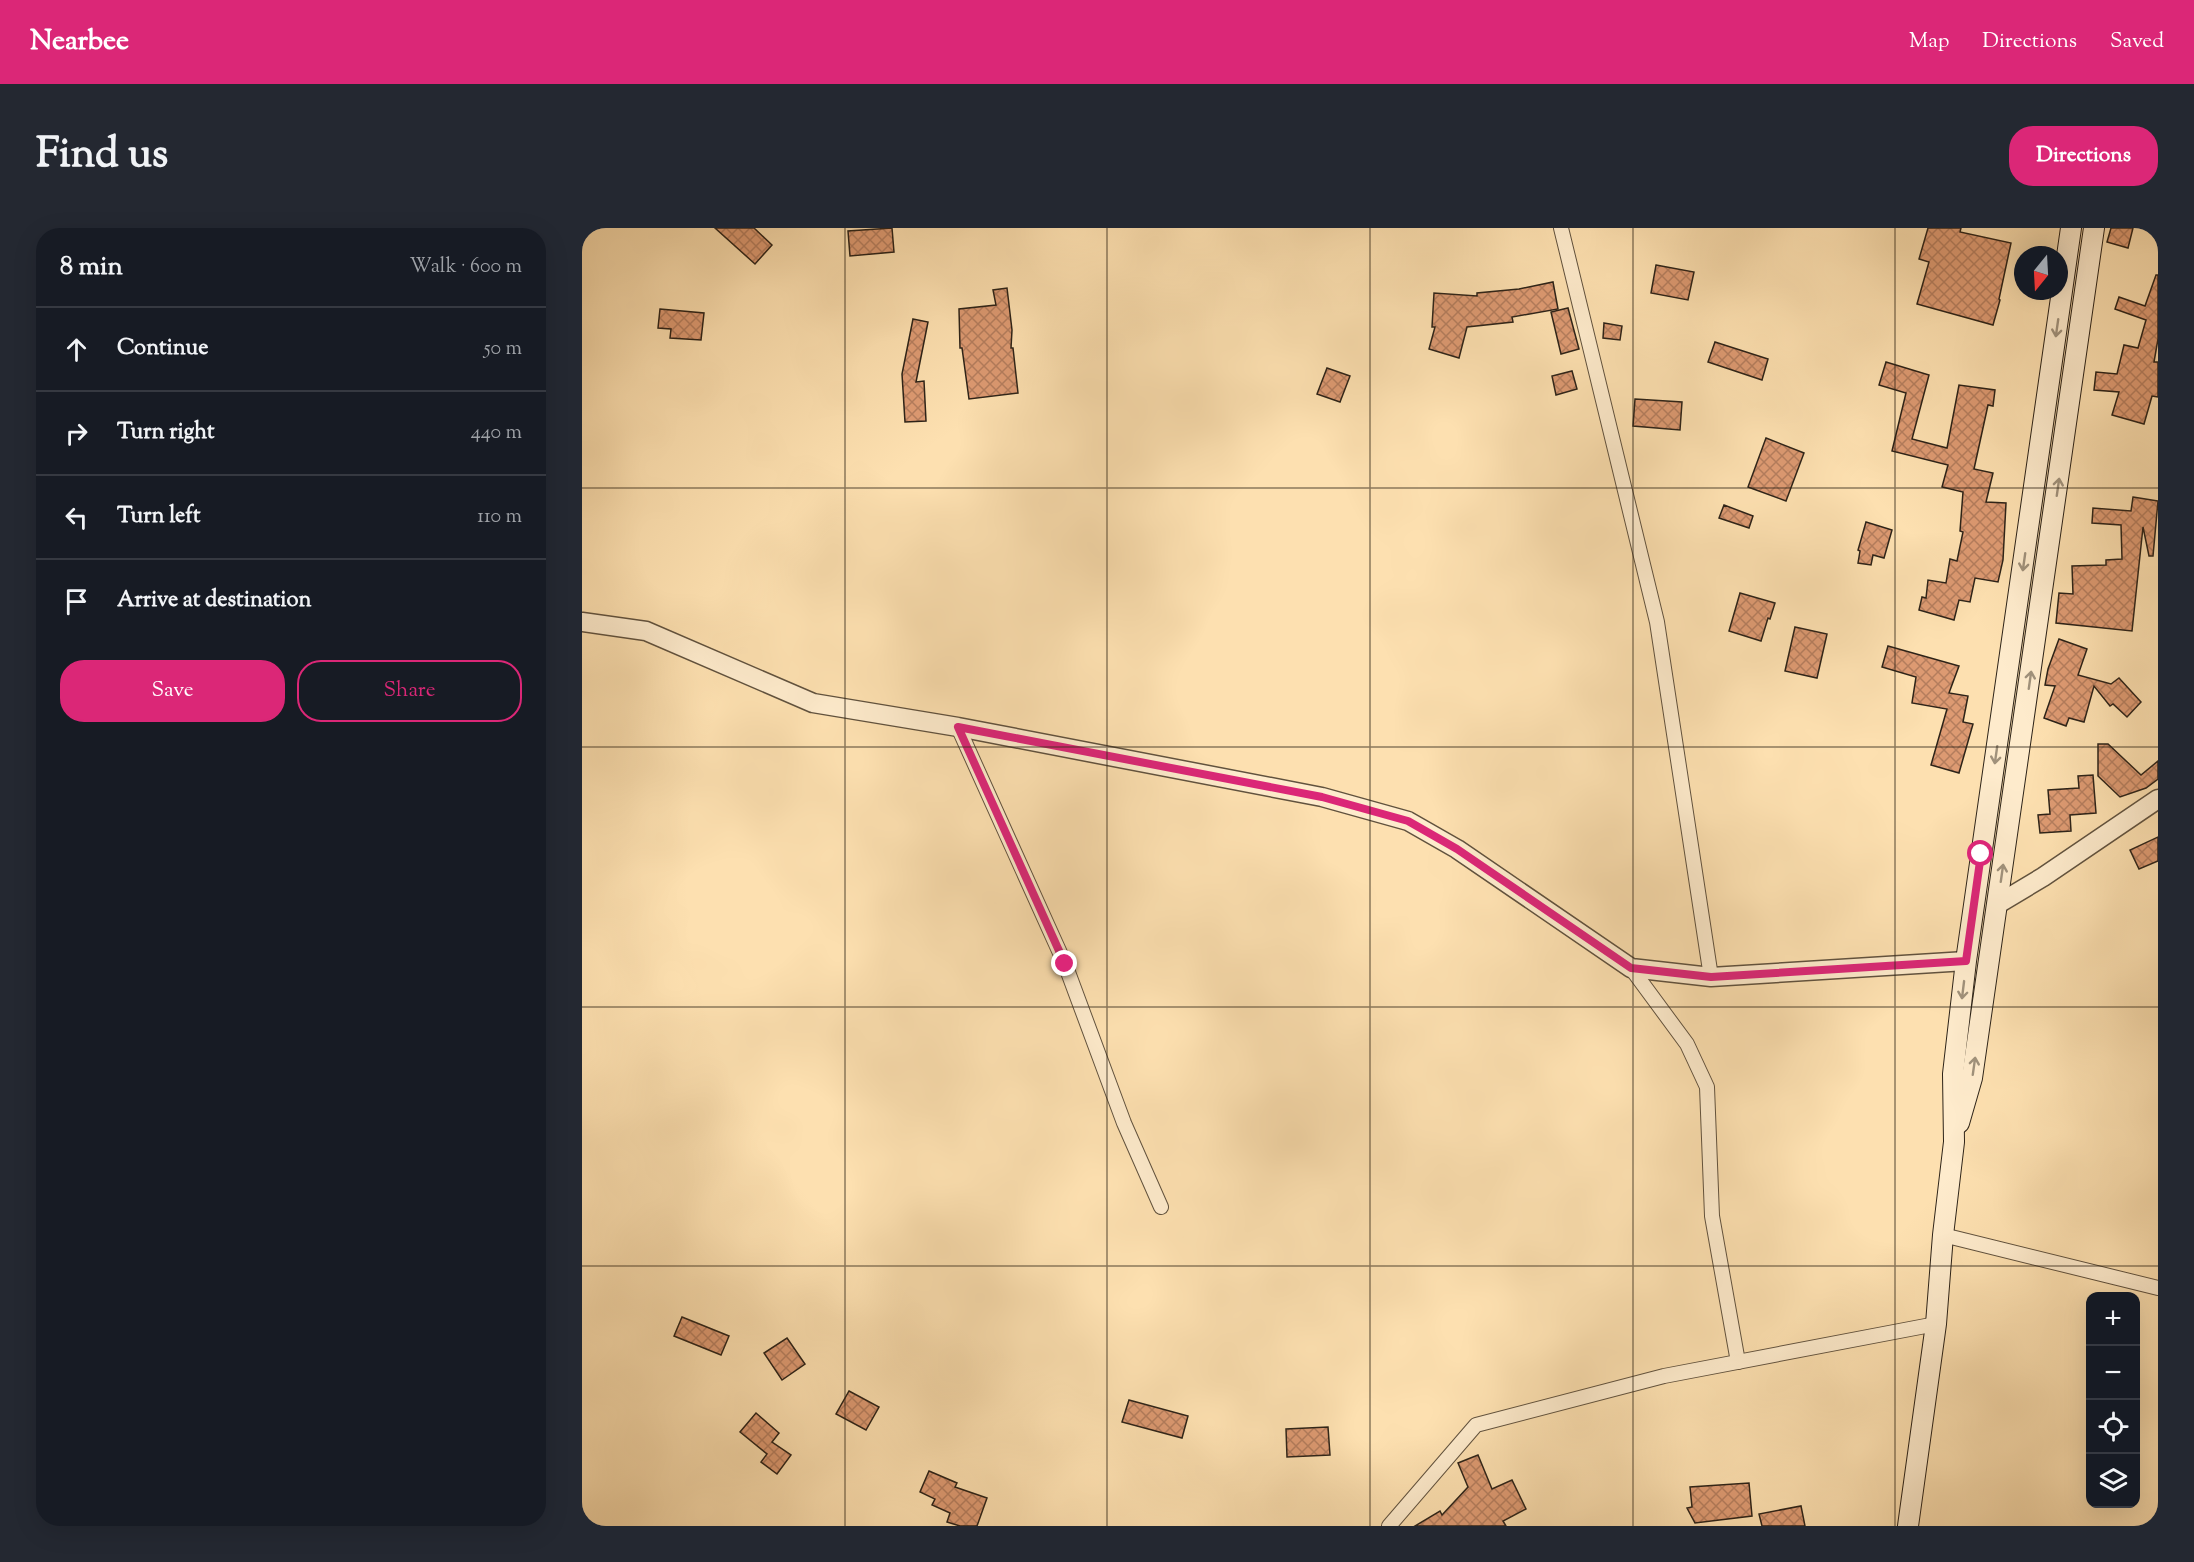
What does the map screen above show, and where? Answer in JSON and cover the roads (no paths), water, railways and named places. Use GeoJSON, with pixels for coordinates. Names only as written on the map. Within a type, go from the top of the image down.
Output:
{"type":"FeatureCollection","features":[{"type":"Feature","properties":{"kind":"main road"},"geometry":{"type":"LineString","coordinates":[[1908,1526],[1936,1323],[1954,1142],[1953,1074],[1966,961],[2071,228]]}},
{"type":"Feature","properties":{"kind":"main road"},"geometry":{"type":"LineString","coordinates":[[1954,1142],[1972,1078],[2094,228]]}},
{"type":"Feature","properties":{"kind":"street"},"geometry":{"type":"LineString","coordinates":[[1561,228],[1657,622],[1711,977]]}},
{"type":"Feature","properties":{"kind":"street"},"geometry":{"type":"LineString","coordinates":[[582,622],[646,631],[813,703],[958,727],[1322,797],[1408,821],[1457,849],[1631,968],[1687,1044],[1707,1087],[1712,1216],[1738,1362]]}},
{"type":"Feature","properties":{"kind":"street"},"geometry":{"type":"LineString","coordinates":[[958,727],[1065,964],[1124,1123],[1161,1207]]}},
{"type":"Feature","properties":{"kind":"street"},"geometry":{"type":"LineString","coordinates":[[1998,904],[2043,877],[2158,799]]}},
{"type":"Feature","properties":{"kind":"street"},"geometry":{"type":"LineString","coordinates":[[1631,968],[1711,977],[1966,961]]}},
{"type":"Feature","properties":{"kind":"street"},"geometry":{"type":"LineString","coordinates":[[1943,1235],[2158,1288]]}},
{"type":"Feature","properties":{"kind":"street"},"geometry":{"type":"LineString","coordinates":[[1389,1526],[1476,1425],[1664,1376],[1936,1323]]}}]}
